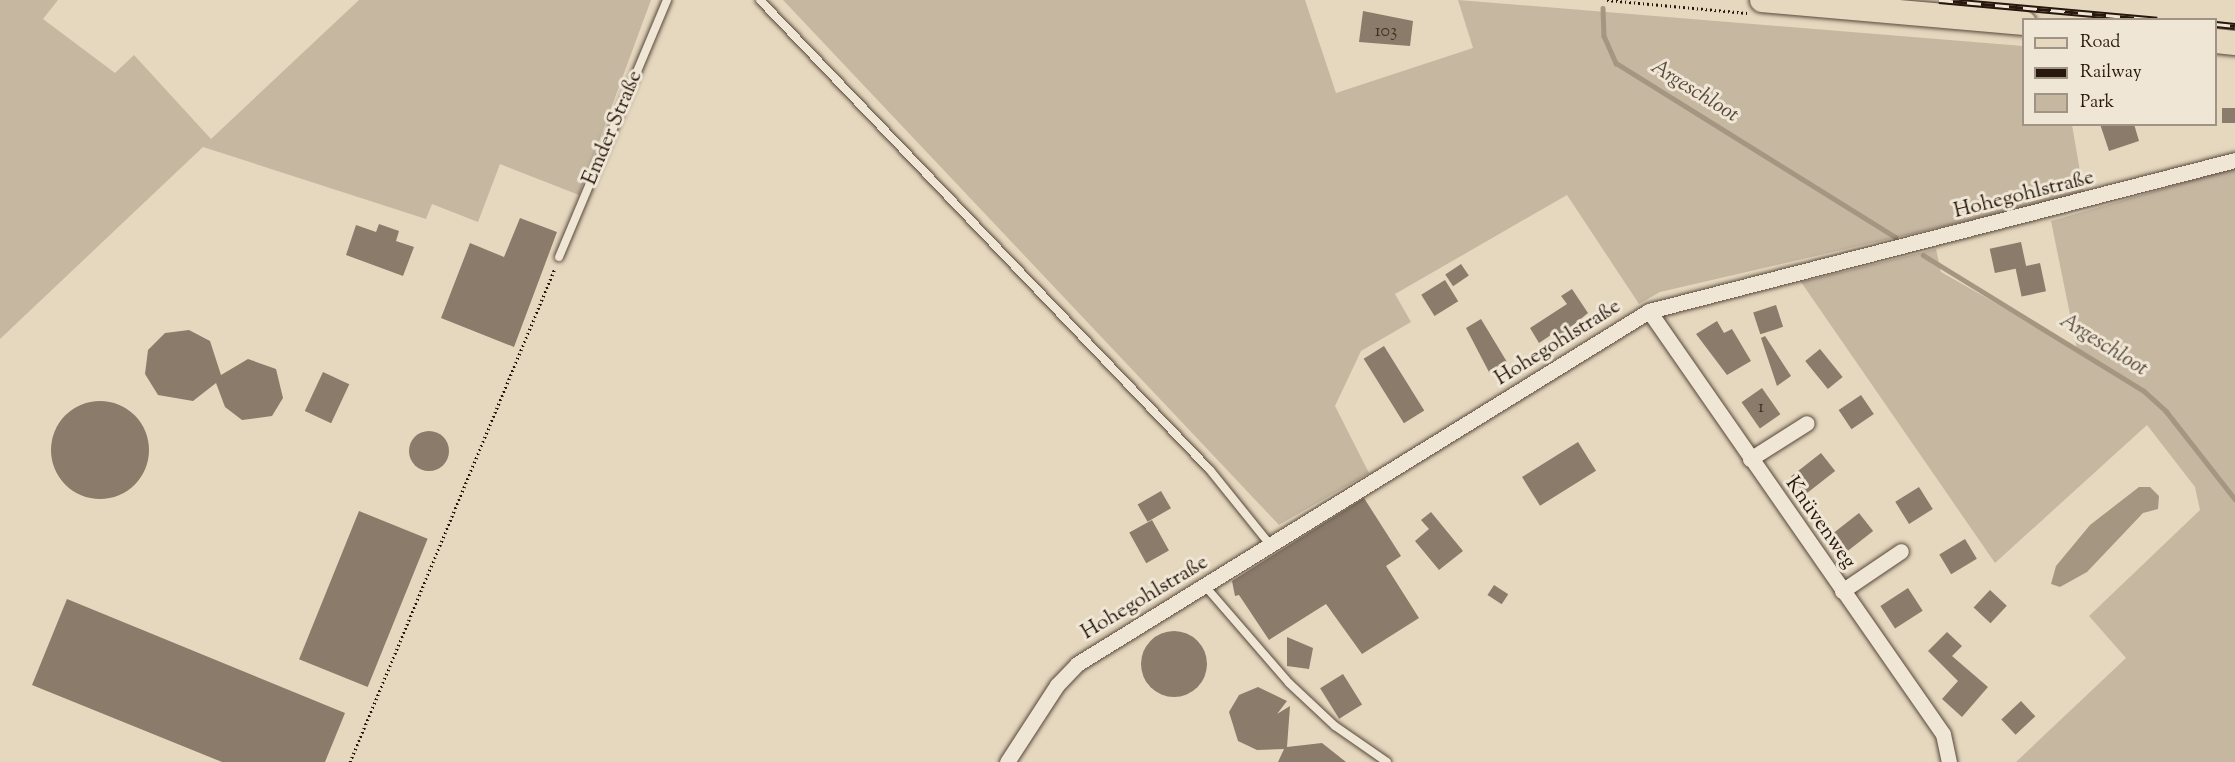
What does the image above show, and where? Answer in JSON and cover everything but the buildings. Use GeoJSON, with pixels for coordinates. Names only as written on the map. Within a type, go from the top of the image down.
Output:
{"type":"FeatureCollection","features":[{"type":"Feature","properties":{"kind":"main road"},"geometry":{"type":"LineString","coordinates":[[1762,0],[2022,23]]}},
{"type":"Feature","properties":{"kind":"main road"},"geometry":{"type":"LineString","coordinates":[[2217,41],[2235,43]]}},
{"type":"Feature","properties":{"kind":"street","name":"Hohegohlstraße"},"geometry":{"type":"LineString","coordinates":[[1007,762],[1057,685],[1077,664],[1649,311],[2235,160]]}},
{"type":"Feature","properties":{"kind":"street","name":"Knüvenweg"},"geometry":{"type":"LineString","coordinates":[[1649,311],[1943,734],[1949,762]]}},
{"type":"Feature","properties":{"kind":"street"},"geometry":{"type":"LineString","coordinates":[[1750,459],[1807,423]]}},
{"type":"Feature","properties":{"kind":"street"},"geometry":{"type":"LineString","coordinates":[[1842,591],[1901,551]]}},
{"type":"Feature","properties":{"kind":"lane","name":"Emder Straße"},"geometry":{"type":"LineString","coordinates":[[559,257],[667,0]]}},
{"type":"Feature","properties":{"kind":"lane"},"geometry":{"type":"LineString","coordinates":[[760,0],[1210,470],[1271,546]]}},
{"type":"Feature","properties":{"kind":"lane"},"geometry":{"type":"LineString","coordinates":[[1205,586],[1289,683],[1335,726],[1387,762]]}},
{"type":"Feature","properties":{"kind":"path"},"geometry":{"type":"LineString","coordinates":[[350,762],[559,257]]}},
{"type":"Feature","properties":{"kind":"green space"},"geometry":{"type":"Polygon","coordinates":[[[0,0],[58,0],[43,19],[115,73],[134,55],[211,139],[359,0],[651,0],[579,195],[500,164],[478,222],[432,204],[426,219],[203,147],[0,339],[0,0]]]}},
{"type":"Feature","properties":{"kind":"green space"},"geometry":{"type":"Polygon","coordinates":[[[783,0],[1305,0],[1336,93],[1473,48],[1458,0],[2022,46],[2022,126],[2072,126],[2084,194],[1660,292],[1639,304],[1567,195],[1395,294],[1411,322],[1361,351],[1335,406],[1369,473],[1279,525],[783,0]]]}},
{"type":"Feature","properties":{"kind":"green space"},"geometry":{"type":"Polygon","coordinates":[[[2235,168],[2235,762],[2016,762],[2126,658],[2089,616],[2200,510],[2195,487],[2147,425],[1995,563],[1801,282],[1936,249],[1941,272],[2077,349],[2051,221],[2235,168]]]}},
{"type":"Feature","properties":{"kind":"shaded area"},"geometry":{"type":"Polygon","coordinates":[[[2139,487],[2150,487],[2159,496],[2158,509],[2143,513],[2087,572],[2060,587],[2051,584],[2056,566],[2090,525],[2139,487]]]}},
{"type":"Feature","properties":{"kind":"waterway","name":"Argeschloot"},"geometry":{"type":"LineString","coordinates":[[1603,8],[1604,36],[1616,63],[1895,237]]}},
{"type":"Feature","properties":{"kind":"waterway","name":"Argeschloot"},"geometry":{"type":"LineString","coordinates":[[1923,255],[2144,391],[2166,411],[2235,499]]}},
{"type":"Feature","properties":{"kind":"railway"},"geometry":{"type":"LineString","coordinates":[[1939,0],[2135,18]]}},
{"type":"Feature","properties":{"kind":"railway"},"geometry":{"type":"LineString","coordinates":[[2217,24],[2235,26]]}}]}
